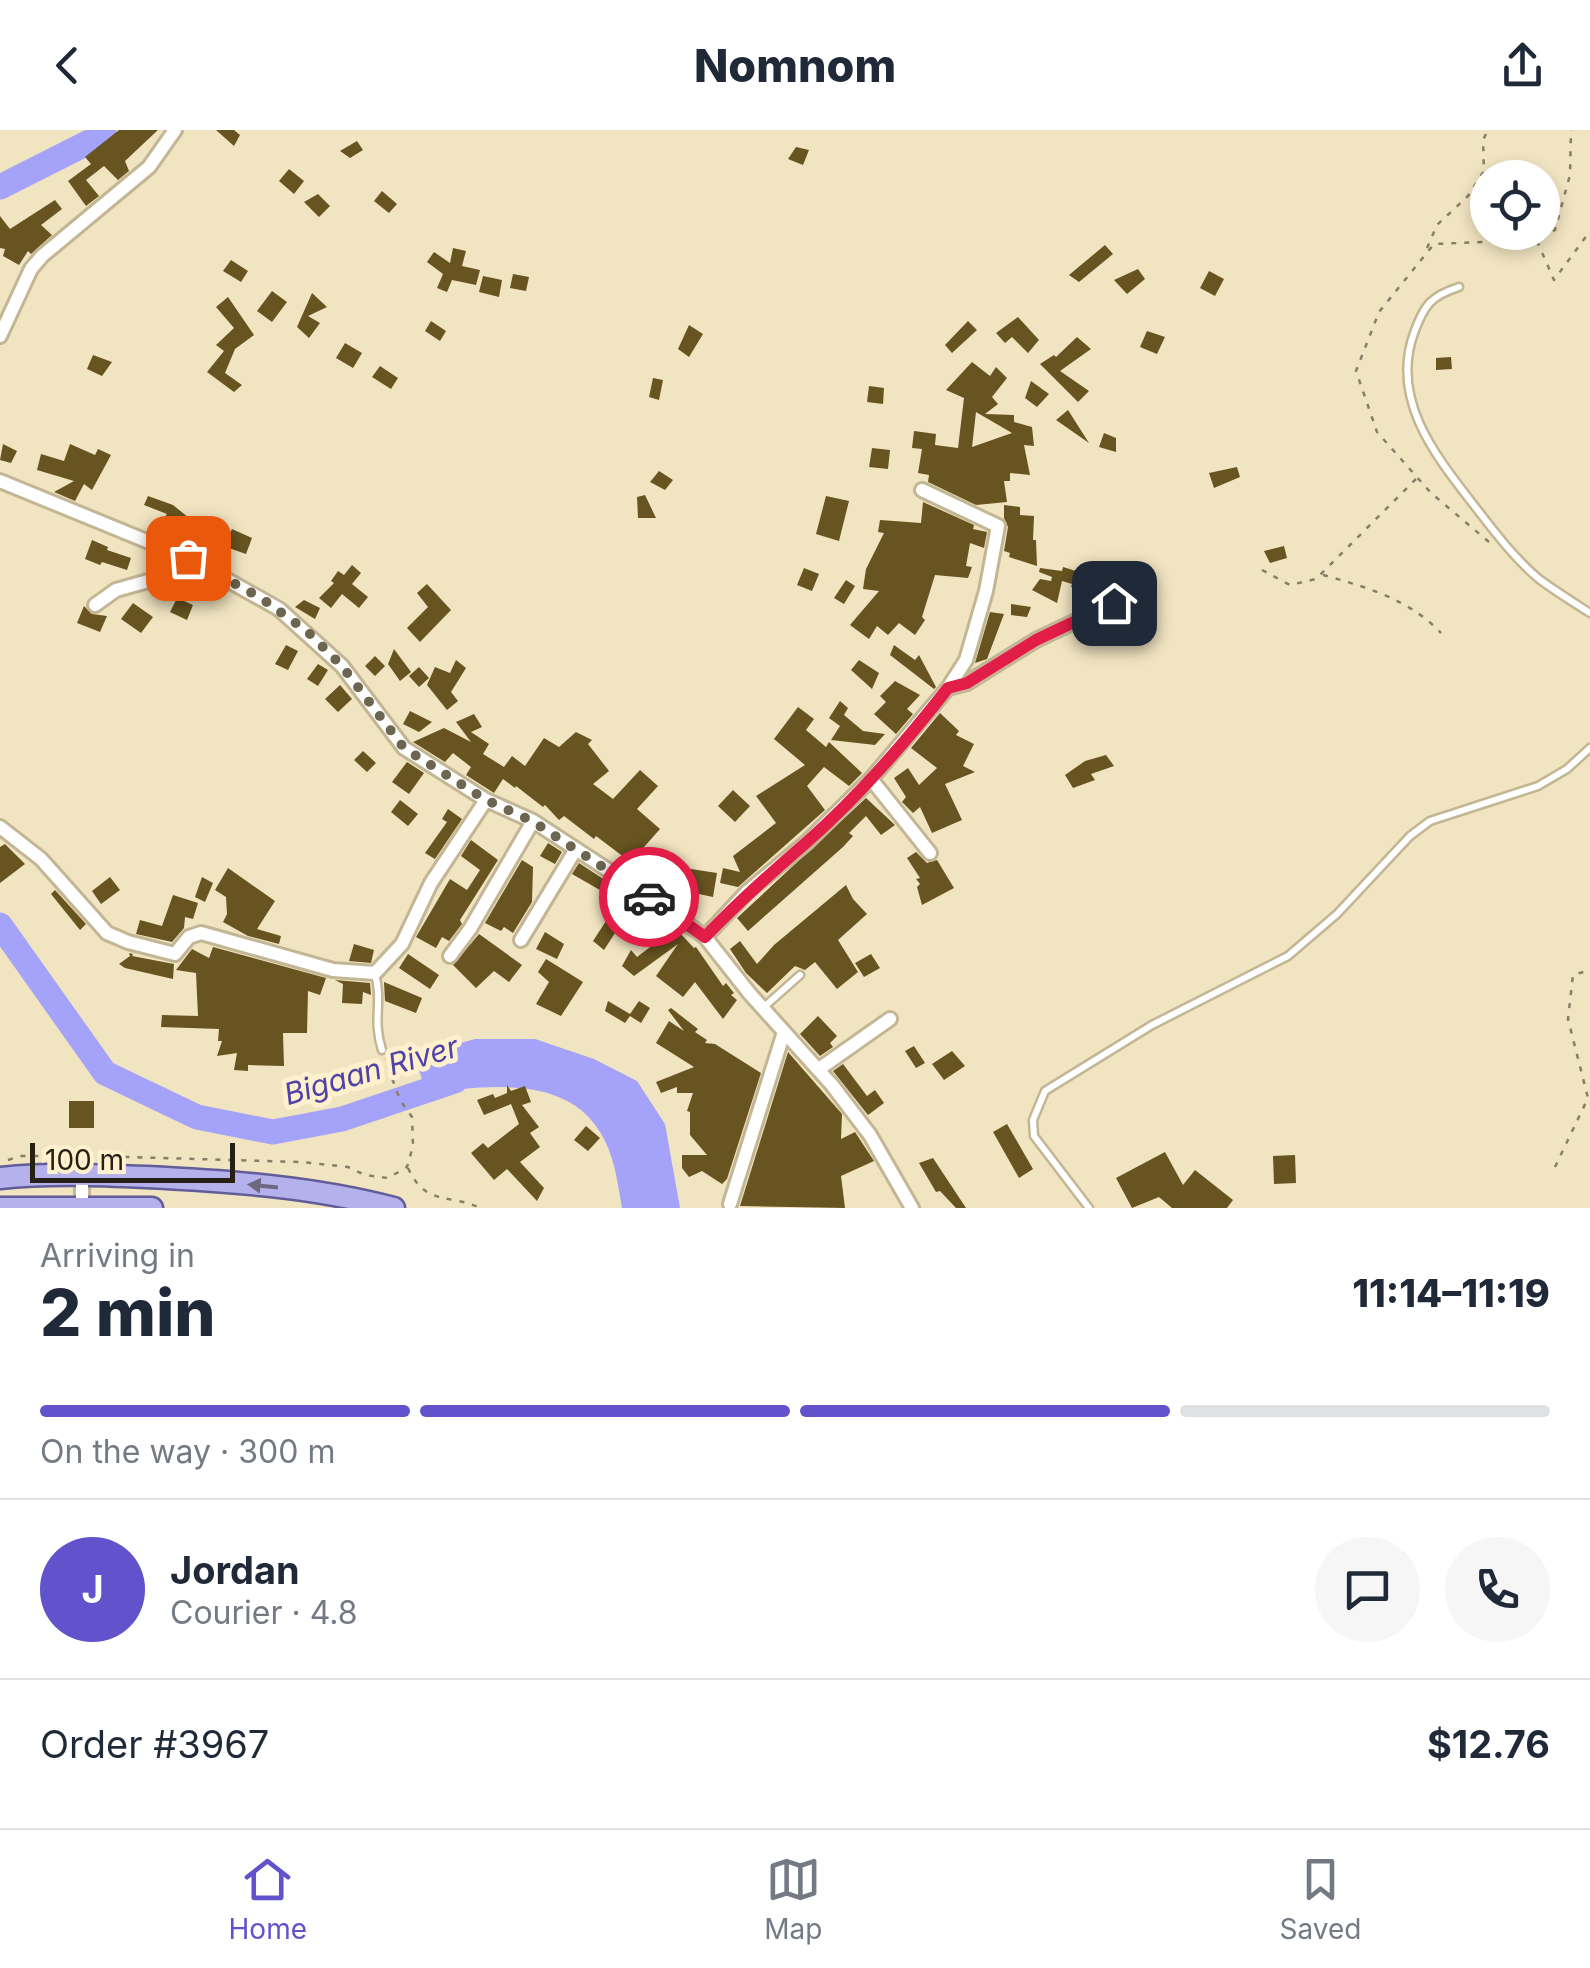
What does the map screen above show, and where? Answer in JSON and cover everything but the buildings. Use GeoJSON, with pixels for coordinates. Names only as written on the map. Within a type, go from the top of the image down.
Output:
{"type":"FeatureCollection","features":[{"type":"Feature","properties":{"kind":"main road"},"geometry":{"type":"LineString","coordinates":[[3,1170],[273,1186],[394,1208]]}},
{"type":"Feature","properties":{"kind":"main road"},"geometry":{"type":"LineString","coordinates":[[0,1208],[152,1208]]}},
{"type":"Feature","properties":{"kind":"street"},"geometry":{"type":"LineString","coordinates":[[0,336],[24,283],[42,256],[149,167],[175,130]]}},
{"type":"Feature","properties":{"kind":"street"},"geometry":{"type":"LineString","coordinates":[[0,481],[188,558],[255,594],[308,632],[342,666],[404,748],[486,800],[532,821],[705,937],[762,1009],[819,1069],[870,1135],[912,1208]]}},
{"type":"Feature","properties":{"kind":"street"},"geometry":{"type":"LineString","coordinates":[[705,937],[747,892],[871,780],[948,688],[966,660],[990,573],[998,526],[922,490]]}},
{"type":"Feature","properties":{"kind":"street"},"geometry":{"type":"LineString","coordinates":[[95,605],[116,590],[166,576],[188,558]]}},
{"type":"Feature","properties":{"kind":"street"},"geometry":{"type":"LineString","coordinates":[[948,688],[967,683],[1036,640],[1114,603]]}},
{"type":"Feature","properties":{"kind":"street"},"geometry":{"type":"LineString","coordinates":[[871,780],[930,853]]}},
{"type":"Feature","properties":{"kind":"street"},"geometry":{"type":"LineString","coordinates":[[0,826],[41,859],[102,929],[128,942],[174,954],[189,937],[201,933],[333,970],[375,973],[402,944],[432,883],[486,800]]}},
{"type":"Feature","properties":{"kind":"street"},"geometry":{"type":"LineString","coordinates":[[450,956],[470,929],[532,821]]}},
{"type":"Feature","properties":{"kind":"street"},"geometry":{"type":"LineString","coordinates":[[521,940],[576,850]]}},
{"type":"Feature","properties":{"kind":"street"},"geometry":{"type":"LineString","coordinates":[[819,1069],[890,1019]]}},
{"type":"Feature","properties":{"kind":"street"},"geometry":{"type":"LineString","coordinates":[[730,1204],[784,1032]]}},
{"type":"Feature","properties":{"kind":"street"},"geometry":{"type":"LineString","coordinates":[[82,1176],[82,1206]]}},
{"type":"Feature","properties":{"kind":"lane"},"geometry":{"type":"LineString","coordinates":[[1459,287],[1437,294],[1422,312],[1412,338],[1406,364],[1408,392],[1417,421],[1435,455],[1512,551],[1539,578],[1590,613]]}},
{"type":"Feature","properties":{"kind":"lane"},"geometry":{"type":"LineString","coordinates":[[1089,1208],[1034,1136],[1033,1120],[1045,1091],[1152,1025],[1288,956],[1312,938],[1410,836],[1430,821],[1538,786],[1567,769],[1590,748]]}},
{"type":"Feature","properties":{"kind":"lane"},"geometry":{"type":"LineString","coordinates":[[375,973],[379,991],[375,1024],[382,1050]]}},
{"type":"Feature","properties":{"kind":"lane"},"geometry":{"type":"LineString","coordinates":[[762,1009],[800,974]]}},
{"type":"Feature","properties":{"kind":"path"},"geometry":{"type":"LineString","coordinates":[[1425,254],[1436,225],[1468,196],[1484,170],[1483,140],[1488,130]]}},
{"type":"Feature","properties":{"kind":"path"},"geometry":{"type":"LineString","coordinates":[[1560,214],[1570,175],[1571,130]]}},
{"type":"Feature","properties":{"kind":"path"},"geometry":{"type":"LineString","coordinates":[[1540,250],[1554,280],[1590,231]]}},
{"type":"Feature","properties":{"kind":"path"},"geometry":{"type":"LineString","coordinates":[[1470,243],[1434,244],[1425,254],[1379,312],[1356,372],[1377,432],[1418,478],[1492,545]]}},
{"type":"Feature","properties":{"kind":"path"},"geometry":{"type":"LineString","coordinates":[[1262,570],[1290,585],[1320,574],[1418,478]]}},
{"type":"Feature","properties":{"kind":"path"},"geometry":{"type":"LineString","coordinates":[[1320,574],[1391,598],[1422,614],[1441,633]]}},
{"type":"Feature","properties":{"kind":"path"},"geometry":{"type":"LineString","coordinates":[[1556,1166],[1588,1098],[1568,1019],[1573,974],[1590,970]]}},
{"type":"Feature","properties":{"kind":"path"},"geometry":{"type":"LineString","coordinates":[[382,1050],[400,1100],[412,1117],[413,1146],[407,1167],[413,1180],[427,1193],[480,1208]]}},
{"type":"Feature","properties":{"kind":"path"},"geometry":{"type":"LineString","coordinates":[[3,1170],[21,1156],[302,1162],[348,1167],[364,1175],[388,1178],[407,1167]]}},
{"type":"Feature","properties":{"kind":"shaded area"},"geometry":{"type":"Polygon","coordinates":[[[475,1039],[535,1039],[594,1059],[637,1081],[665,1124],[680,1208],[622,1208],[604,1139],[589,1118],[571,1103],[549,1094],[500,1087],[426,1093],[415,1056],[475,1039]]]}},
{"type":"Feature","properties":{"kind":"waterway","name":"Bigaan River"},"geometry":{"type":"LineString","coordinates":[[0,187],[101,136],[104,130]]}},
{"type":"Feature","properties":{"kind":"waterway","name":"Bigaan River"},"geometry":{"type":"LineString","coordinates":[[0,925],[105,1073],[197,1117],[273,1132],[342,1119],[455,1081]]}},
{"type":"Feature","properties":{"kind":"way so far"},"geometry":{"type":"LineString","coordinates":[[188,558],[242,586],[308,632],[342,666],[404,748],[486,800],[532,821],[649,897]]}},
{"type":"Feature","properties":{"kind":"route"},"geometry":{"type":"LineString","coordinates":[[649,897],[705,937],[747,892],[871,780],[948,688],[973,680],[1036,640],[1114,603]]}}]}
